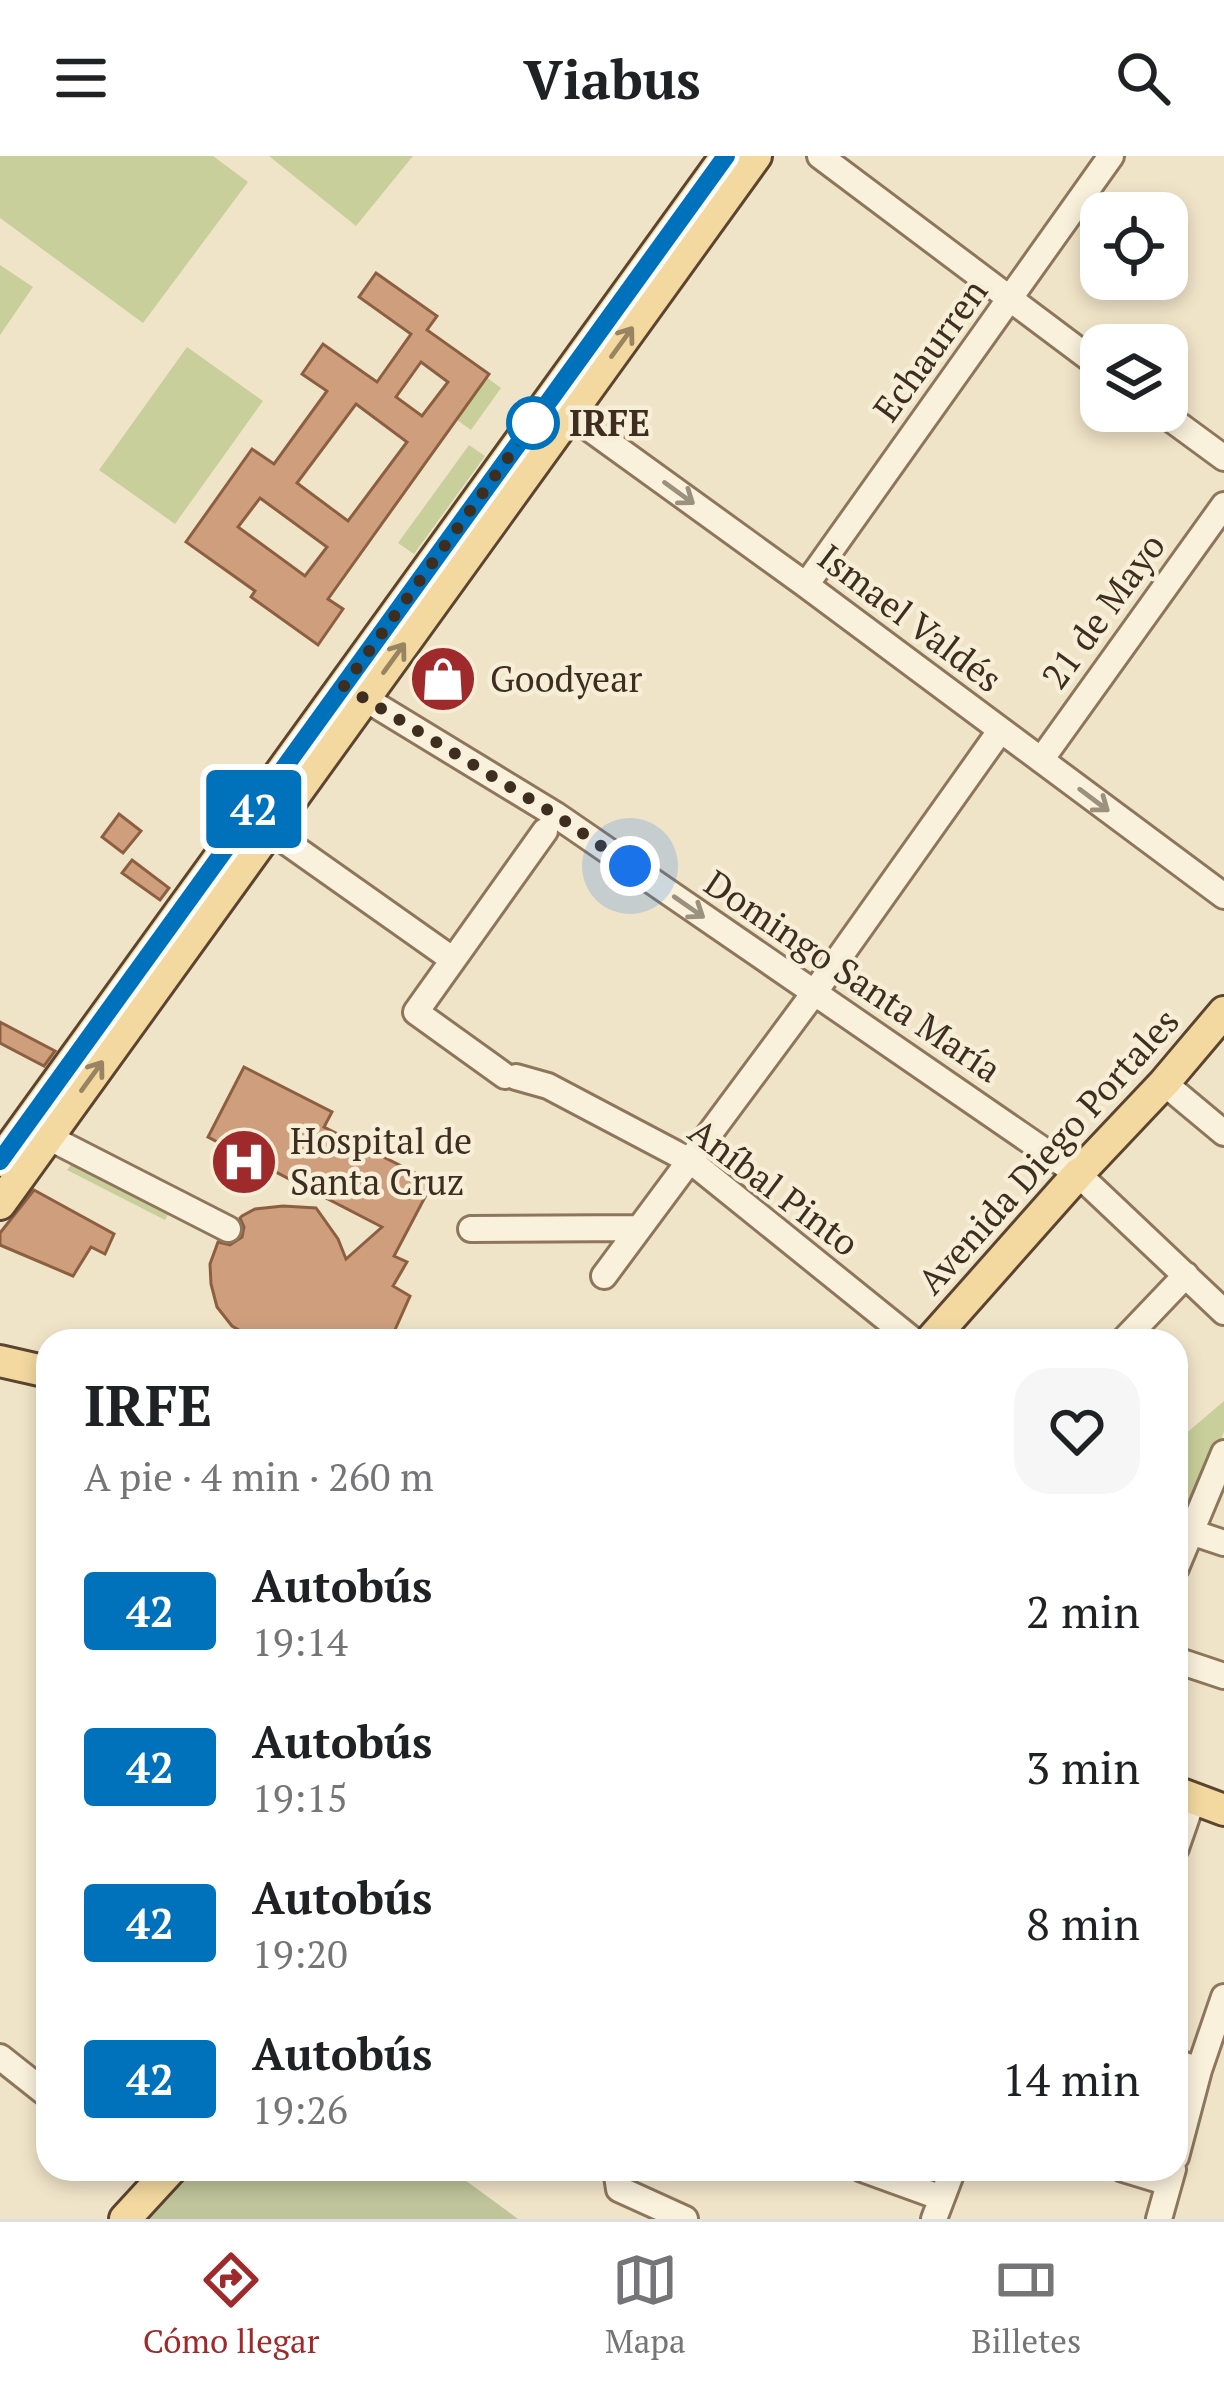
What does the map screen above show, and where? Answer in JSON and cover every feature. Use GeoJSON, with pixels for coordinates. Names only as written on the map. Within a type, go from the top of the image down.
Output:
{"type":"FeatureCollection","features":[{"type":"Feature","properties":{"kind":"main road"},"geometry":{"type":"LineString","coordinates":[[560,407],[726,156]]}},
{"type":"Feature","properties":{"kind":"main road"},"geometry":{"type":"LineString","coordinates":[[0,1161],[259,823],[560,407],[756,156]]}},
{"type":"Feature","properties":{"kind":"main road"},"geometry":{"type":"LineString","coordinates":[[0,1204],[259,823]]}},
{"type":"Feature","properties":{"kind":"main road","name":"Avenida Diego Portales"},"geometry":{"type":"LineString","coordinates":[[942,1329],[1224,1012]]}},
{"type":"Feature","properties":{"kind":"main road"},"geometry":{"type":"LineString","coordinates":[[0,1361],[36,1369]]}},
{"type":"Feature","properties":{"kind":"main road"},"geometry":{"type":"LineString","coordinates":[[1188,1796],[1224,1810]]}},
{"type":"Feature","properties":{"kind":"main road"},"geometry":{"type":"LineString","coordinates":[[125,2219],[151,2181]]}},
{"type":"Feature","properties":{"kind":"street"},"geometry":{"type":"LineString","coordinates":[[820,156],[1080,351]]}},
{"type":"Feature","properties":{"kind":"street","name":"Echaurren"},"geometry":{"type":"LineString","coordinates":[[806,584],[1111,156]]}},
{"type":"Feature","properties":{"kind":"street","name":"Ismael Valdés"},"geometry":{"type":"LineString","coordinates":[[560,407],[1224,896]]}},
{"type":"Feature","properties":{"kind":"street"},"geometry":{"type":"LineString","coordinates":[[1188,432],[1224,458]]}},
{"type":"Feature","properties":{"kind":"street","name":"21 de Mayo"},"geometry":{"type":"LineString","coordinates":[[1041,760],[1224,505]]}},
{"type":"Feature","properties":{"kind":"street","name":"Domingo Santa María"},"geometry":{"type":"LineString","coordinates":[[354,692],[556,815],[1078,1174],[1224,1312]]}},
{"type":"Feature","properties":{"kind":"street"},"geometry":{"type":"LineString","coordinates":[[604,1276],[692,1162],[1000,731]]}},
{"type":"Feature","properties":{"kind":"street"},"geometry":{"type":"LineString","coordinates":[[259,823],[452,959],[545,831]]}},
{"type":"Feature","properties":{"kind":"street","name":"Aníbal Pinto"},"geometry":{"type":"LineString","coordinates":[[452,959],[416,1012],[511,1077],[548,1087],[692,1162],[919,1329]]}},
{"type":"Feature","properties":{"kind":"street"},"geometry":{"type":"LineString","coordinates":[[1163,1083],[1224,1133]]}},
{"type":"Feature","properties":{"kind":"street"},"geometry":{"type":"LineString","coordinates":[[48,1137],[228,1228]]}},
{"type":"Feature","properties":{"kind":"street"},"geometry":{"type":"LineString","coordinates":[[471,1228],[638,1228]]}},
{"type":"Feature","properties":{"kind":"street"},"geometry":{"type":"LineString","coordinates":[[1134,1329],[1186,1275]]}},
{"type":"Feature","properties":{"kind":"street"},"geometry":{"type":"LineString","coordinates":[[1188,1522],[1224,1453]]}},
{"type":"Feature","properties":{"kind":"street"},"geometry":{"type":"LineString","coordinates":[[1188,1531],[1224,1543]]}},
{"type":"Feature","properties":{"kind":"street"},"geometry":{"type":"LineString","coordinates":[[1188,1664],[1224,1676]]}},
{"type":"Feature","properties":{"kind":"street"},"geometry":{"type":"LineString","coordinates":[[1188,2064],[1224,1997]]}},
{"type":"Feature","properties":{"kind":"street"},"geometry":{"type":"LineString","coordinates":[[0,2057],[36,2086]]}},
{"type":"Feature","properties":{"kind":"street"},"geometry":{"type":"LineString","coordinates":[[618,2181],[619,2189],[685,2219]]}},
{"type":"Feature","properties":{"kind":"street"},"geometry":{"type":"LineString","coordinates":[[884,2181],[941,2212],[950,2181]]}},
{"type":"Feature","properties":{"kind":"street"},"geometry":{"type":"LineString","coordinates":[[1159,2219],[1170,2181]]}},
{"type":"Feature","properties":{"kind":"green space"},"geometry":{"type":"Polygon","coordinates":[[[0,156],[213,156],[248,182],[143,323],[0,218],[0,156]]]}},
{"type":"Feature","properties":{"kind":"green space"},"geometry":{"type":"Polygon","coordinates":[[[269,156],[413,156],[356,226],[269,156]]]}},
{"type":"Feature","properties":{"kind":"green space"},"geometry":{"type":"Polygon","coordinates":[[[0,265],[33,287],[0,335],[0,265]]]}},
{"type":"Feature","properties":{"kind":"green space"},"geometry":{"type":"Polygon","coordinates":[[[187,347],[263,401],[175,524],[99,470],[187,347]]]}},
{"type":"Feature","properties":{"kind":"green space"},"geometry":{"type":"Polygon","coordinates":[[[486,377],[501,388],[471,430],[457,420],[486,377]]]}},
{"type":"Feature","properties":{"kind":"green space"},"geometry":{"type":"Polygon","coordinates":[[[469,445],[485,456],[414,554],[398,543],[469,445]]]}},
{"type":"Feature","properties":{"kind":"green space"},"geometry":{"type":"Polygon","coordinates":[[[73,1162],[170,1211],[165,1220],[67,1170],[73,1162]]]}},
{"type":"Feature","properties":{"kind":"green space"},"geometry":{"type":"Polygon","coordinates":[[[1224,1401],[1224,1432],[1188,1519],[1188,1432],[1224,1401]]]}},
{"type":"Feature","properties":{"kind":"green space"},"geometry":{"type":"Polygon","coordinates":[[[182,2181],[466,2181],[518,2219],[147,2219],[182,2181]]]}},
{"type":"Feature","properties":{"kind":"building"},"geometry":{"type":"Polygon","coordinates":[[[376,273],[437,316],[427,330],[489,374],[328,599],[343,609],[318,645],[251,597],[255,591],[186,542],[252,449],[274,464],[327,391],[302,374],[323,344],[377,382],[411,334],[359,297],[376,273]],[[421,362],[396,397],[422,416],[448,382],[421,362]],[[356,404],[297,483],[348,521],[407,442],[356,404]],[[260,498],[238,527],[305,576],[327,547],[260,498]]]}},
{"type":"Feature","properties":{"kind":"building"},"geometry":{"type":"Polygon","coordinates":[[[119,814],[141,831],[123,853],[102,837],[119,814]]]}},
{"type":"Feature","properties":{"kind":"building"},"geometry":{"type":"Polygon","coordinates":[[[132,860],[169,888],[160,900],[122,873],[132,860]]]}},
{"type":"Feature","properties":{"kind":"building"},"geometry":{"type":"Polygon","coordinates":[[[0,1022],[55,1051],[44,1066],[0,1043],[0,1022]]]}},
{"type":"Feature","properties":{"kind":"building"},"geometry":{"type":"Polygon","coordinates":[[[244,1067],[332,1112],[324,1127],[433,1182],[394,1256],[407,1262],[393,1286],[410,1296],[395,1329],[232,1326],[217,1307],[210,1264],[218,1242],[230,1245],[242,1237],[240,1218],[255,1209],[316,1208],[346,1259],[382,1227],[208,1137],[244,1067]]]}},
{"type":"Feature","properties":{"kind":"building"},"geometry":{"type":"Polygon","coordinates":[[[34,1190],[114,1234],[105,1254],[91,1247],[73,1276],[0,1245],[0,1233],[34,1190]]]}},
{"type":"Feature","properties":{"kind":"bus line","name":"42"},"geometry":{"type":"LineString","coordinates":[[0,1161],[726,156]]}},
{"type":"Feature","properties":{"kind":"place","name":"IRFE"},"geometry":{"type":"Point","coordinates":[533,423]}},
{"type":"Feature","properties":{"kind":"place","name":"Goodyear"},"geometry":{"type":"Point","coordinates":[443,679]}},
{"type":"Feature","properties":{"kind":"place","name":"Hospital de Santa Cruz"},"geometry":{"type":"Point","coordinates":[244,1162]}},
{"type":"Feature","properties":{"kind":"route"},"geometry":{"type":"LineString","coordinates":[[533,423],[344,686],[556,815],[630,866]]}}]}
